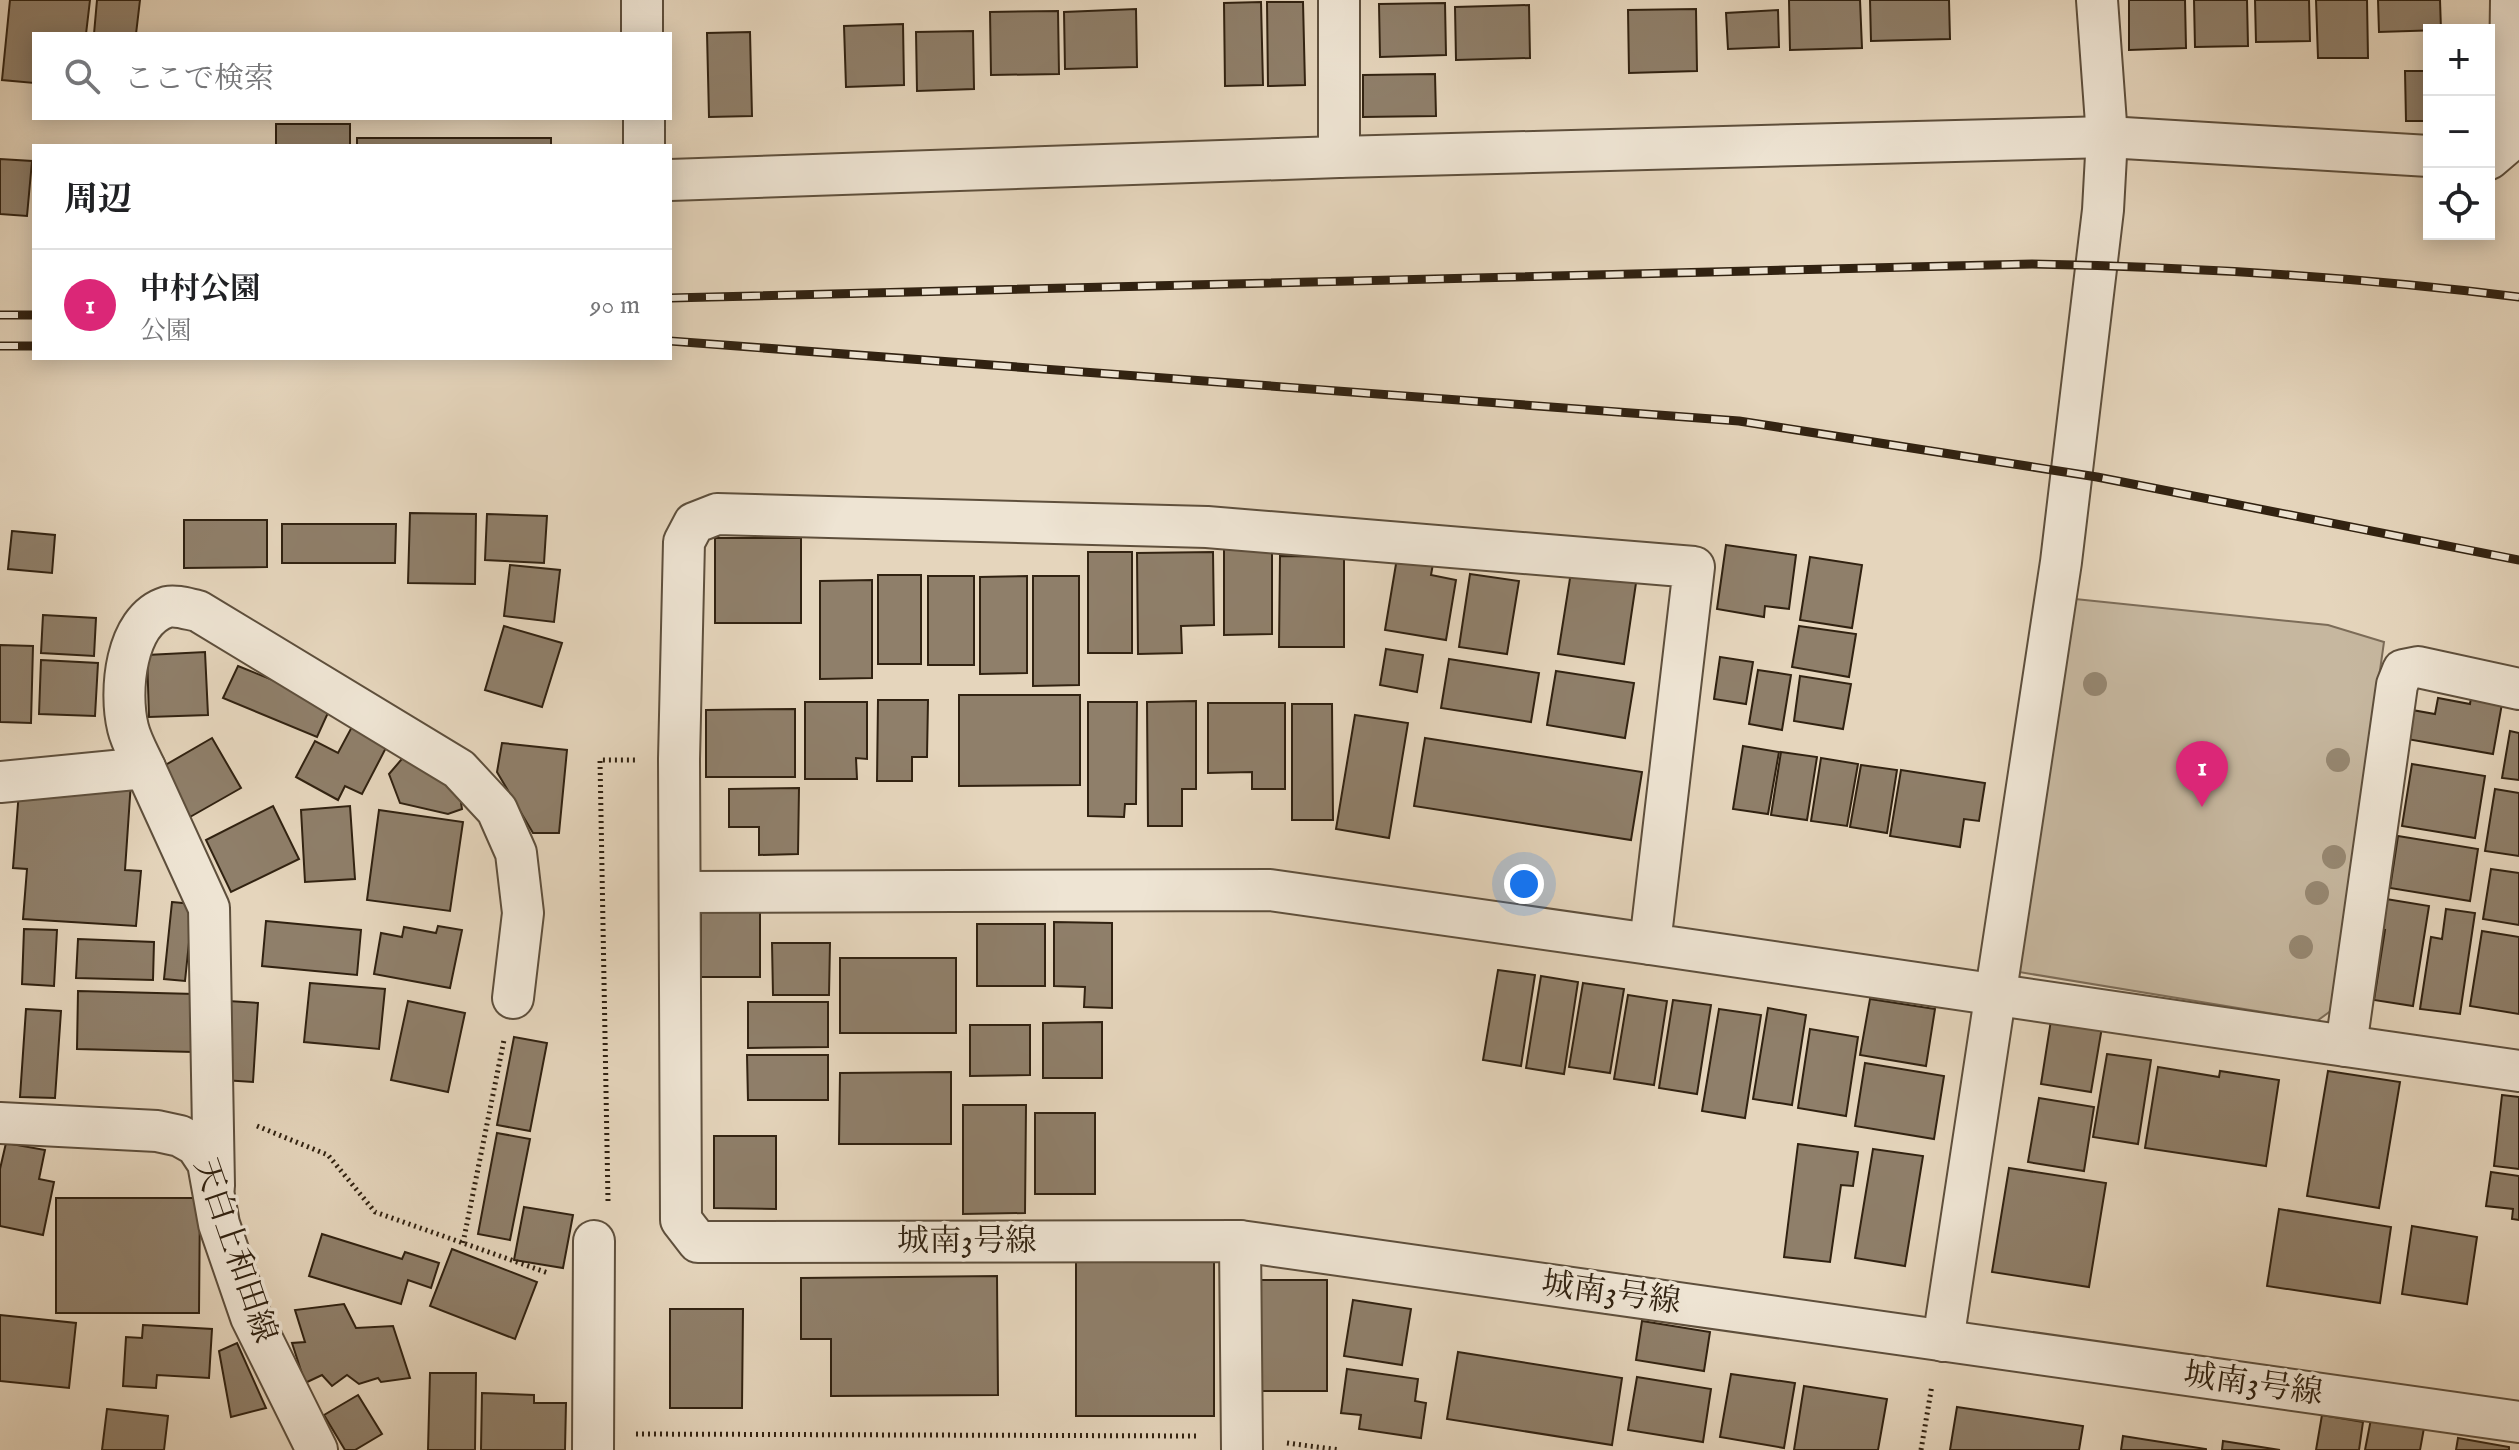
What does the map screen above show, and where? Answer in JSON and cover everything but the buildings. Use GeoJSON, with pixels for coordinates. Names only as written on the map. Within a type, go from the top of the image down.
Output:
{"type":"FeatureCollection","features":[{"type":"Feature","properties":{"kind":"street"},"geometry":{"type":"LineString","coordinates":[[642,0],[642,32]]}},
{"type":"Feature","properties":{"kind":"street"},"geometry":{"type":"LineString","coordinates":[[1339,0],[1339,157]]}},
{"type":"Feature","properties":{"kind":"street"},"geometry":{"type":"LineString","coordinates":[[1943,1341],[2061,562],[2103,210],[2107,137],[2097,0]]}},
{"type":"Feature","properties":{"kind":"street"},"geometry":{"type":"LineString","coordinates":[[2495,154],[2509,142],[2511,0]]}},
{"type":"Feature","properties":{"kind":"street"},"geometry":{"type":"LineString","coordinates":[[644,120],[644,144]]}},
{"type":"Feature","properties":{"kind":"street"},"geometry":{"type":"LineString","coordinates":[[672,180],[1339,157],[2107,137],[2423,156]]}},
{"type":"Feature","properties":{"kind":"street"},"geometry":{"type":"LineString","coordinates":[[1650,944],[1694,567],[1207,527],[717,514],[694,523],[684,542],[679,759],[681,892],[1270,890],[1650,944],[1994,992],[2519,1071]]}},
{"type":"Feature","properties":{"kind":"street"},"geometry":{"type":"LineString","coordinates":[[214,1186],[209,908],[128,729],[124,700],[126,670],[147,618],[169,606],[198,611],[459,769],[497,810],[516,853],[523,913],[513,998]]}},
{"type":"Feature","properties":{"kind":"street"},"geometry":{"type":"LineString","coordinates":[[2346,1046],[2397,685],[2403,670],[2418,667],[2519,689]]}},
{"type":"Feature","properties":{"kind":"street"},"geometry":{"type":"LineString","coordinates":[[0,782],[145,768]]}},
{"type":"Feature","properties":{"kind":"street","name":"城南3号線"},"geometry":{"type":"LineString","coordinates":[[681,892],[681,1220],[698,1242],[1240,1241],[2519,1422]]}},
{"type":"Feature","properties":{"kind":"street","name":"天白上和田線"},"geometry":{"type":"LineString","coordinates":[[0,1123],[123,1128],[180,1136],[196,1145],[208,1163],[219,1224],[251,1317],[317,1450]]}},
{"type":"Feature","properties":{"kind":"street"},"geometry":{"type":"LineString","coordinates":[[594,1241],[594,1290],[608,1442]]}},
{"type":"Feature","properties":{"kind":"street"},"geometry":{"type":"LineString","coordinates":[[1240,1241],[1242,1444]]}},
{"type":"Feature","properties":{"kind":"path"},"geometry":{"type":"LineString","coordinates":[[609,1202],[600,760],[679,759]]}},
{"type":"Feature","properties":{"kind":"path"},"geometry":{"type":"LineString","coordinates":[[463,1243],[513,998]]}},
{"type":"Feature","properties":{"kind":"path"},"geometry":{"type":"LineString","coordinates":[[211,1108],[328,1155],[375,1212],[594,1290]]}},
{"type":"Feature","properties":{"kind":"path"},"geometry":{"type":"LineString","coordinates":[[1921,1450],[1943,1341]]}},
{"type":"Feature","properties":{"kind":"path"},"geometry":{"type":"LineString","coordinates":[[608,1442],[1242,1444],[1340,1450]]}},
{"type":"Feature","properties":{"kind":"shaded area"},"geometry":{"type":"Polygon","coordinates":[[[2075,599],[2328,625],[2384,642],[2332,1010],[2317,1021],[2019,972],[2075,599]]]}},
{"type":"Feature","properties":{"kind":"railway"},"geometry":{"type":"LineString","coordinates":[[672,298],[2032,264],[2276,274],[2519,297]]}},
{"type":"Feature","properties":{"kind":"railway"},"geometry":{"type":"LineString","coordinates":[[0,315],[32,315]]}},
{"type":"Feature","properties":{"kind":"railway"},"geometry":{"type":"LineString","coordinates":[[672,341],[1739,421],[2097,477],[2519,560]]}},
{"type":"Feature","properties":{"kind":"railway"},"geometry":{"type":"LineString","coordinates":[[0,346],[32,346]]}},
{"type":"Feature","properties":{"kind":"place","name":"中村公園"},"geometry":{"type":"Point","coordinates":[2202,807]}}]}
